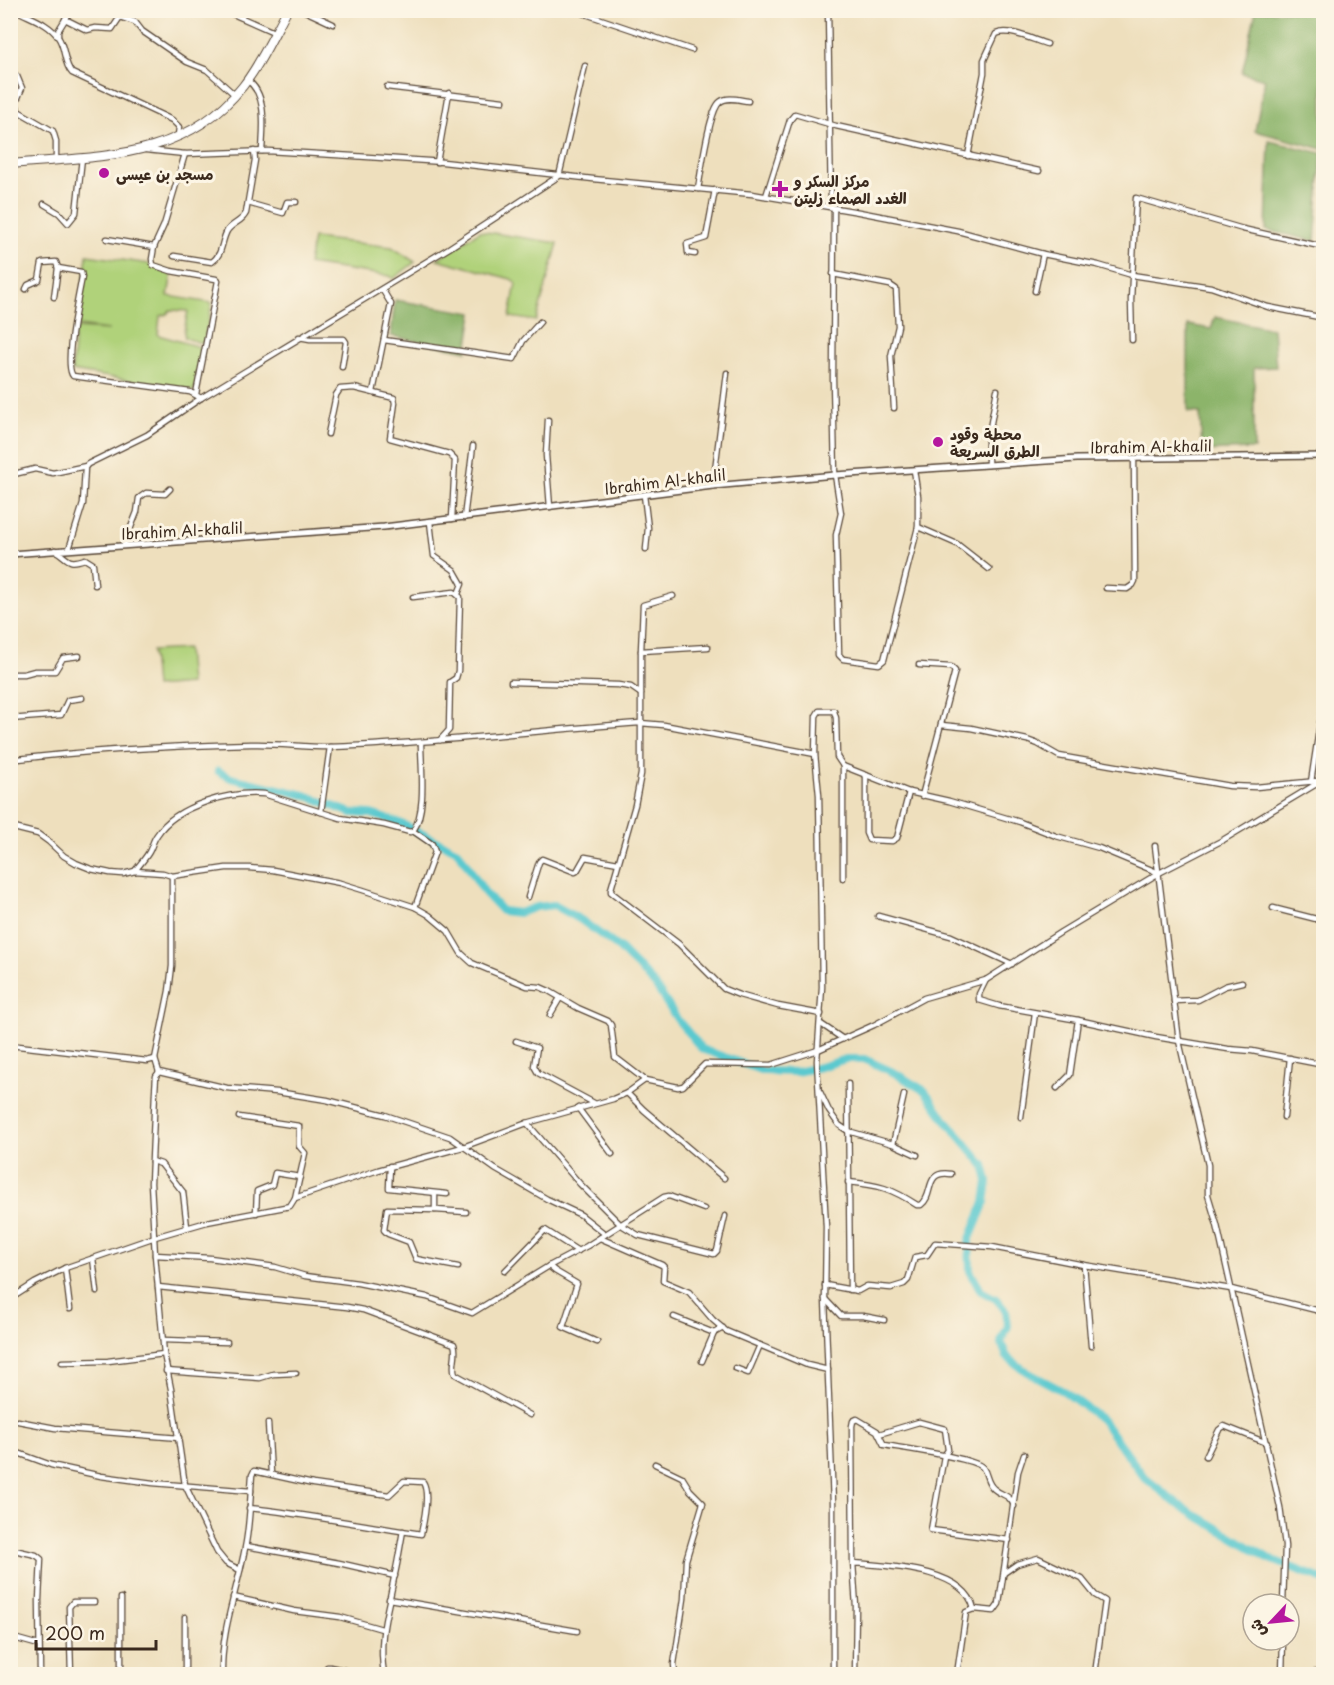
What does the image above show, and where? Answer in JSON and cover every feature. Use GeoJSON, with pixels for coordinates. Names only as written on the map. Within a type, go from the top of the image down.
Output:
{"type":"FeatureCollection","features":[{"type":"Feature","properties":{"kind":"highway"},"geometry":{"type":"LineString","coordinates":[[10,164],[146,150],[177,138],[213,117],[235,95],[276,33],[287,10]]}},
{"type":"Feature","properties":{"kind":"street"},"geometry":{"type":"LineString","coordinates":[[16,10],[39,22],[58,36],[72,73],[172,120],[179,127],[177,138]]}},
{"type":"Feature","properties":{"kind":"street"},"geometry":{"type":"LineString","coordinates":[[58,36],[71,10]]}},
{"type":"Feature","properties":{"kind":"street"},"geometry":{"type":"LineString","coordinates":[[224,10],[276,33]]}},
{"type":"Feature","properties":{"kind":"street"},"geometry":{"type":"LineString","coordinates":[[303,10],[333,24]]}},
{"type":"Feature","properties":{"kind":"street"},"geometry":{"type":"LineString","coordinates":[[574,10],[692,50]]}},
{"type":"Feature","properties":{"kind":"street"},"geometry":{"type":"LineString","coordinates":[[828,10],[833,208],[835,475],[841,513],[836,535],[837,606],[839,655],[843,659],[879,664],[884,660],[918,527],[918,496],[914,470]]}},
{"type":"Feature","properties":{"kind":"street"},"geometry":{"type":"LineString","coordinates":[[65,19],[87,30],[112,29],[120,17],[135,22],[142,31],[187,62],[212,74],[235,95]]}},
{"type":"Feature","properties":{"kind":"street"},"geometry":{"type":"LineString","coordinates":[[968,156],[984,73],[984,60],[996,34],[1005,33],[1047,44]]}},
{"type":"Feature","properties":{"kind":"street"},"geometry":{"type":"LineString","coordinates":[[15,474],[34,469],[57,473],[86,465],[147,435],[198,396],[382,289],[559,176],[585,66]]}},
{"type":"Feature","properties":{"kind":"street"},"geometry":{"type":"LineString","coordinates":[[10,72],[17,76],[22,88],[16,102],[18,111],[53,131],[56,141],[56,160]]}},
{"type":"Feature","properties":{"kind":"street"},"geometry":{"type":"LineString","coordinates":[[247,80],[257,88],[260,98],[261,151]]}},
{"type":"Feature","properties":{"kind":"street"},"geometry":{"type":"LineString","coordinates":[[387,87],[503,101]]}},
{"type":"Feature","properties":{"kind":"street"},"geometry":{"type":"LineString","coordinates":[[436,162],[449,93]]}},
{"type":"Feature","properties":{"kind":"street"},"geometry":{"type":"LineString","coordinates":[[698,189],[717,104],[725,99],[748,101]]}},
{"type":"Feature","properties":{"kind":"street"},"geometry":{"type":"LineString","coordinates":[[766,196],[792,115],[800,114],[830,124],[1039,171]]}},
{"type":"Feature","properties":{"kind":"street"},"geometry":{"type":"LineString","coordinates":[[146,150],[185,154],[261,151],[436,162],[766,196],[958,231],[1132,275],[1211,288],[1268,307],[1323,318]]}},
{"type":"Feature","properties":{"kind":"street"},"geometry":{"type":"LineString","coordinates":[[174,255],[215,261],[227,231],[243,218],[248,203],[255,160],[254,152]]}},
{"type":"Feature","properties":{"kind":"street"},"geometry":{"type":"LineString","coordinates":[[185,154],[164,225],[154,247],[152,260],[153,265],[171,271],[218,281],[198,396]]}},
{"type":"Feature","properties":{"kind":"street"},"geometry":{"type":"LineString","coordinates":[[44,204],[59,213],[68,223],[74,219],[82,158]]}},
{"type":"Feature","properties":{"kind":"street"},"geometry":{"type":"LineString","coordinates":[[695,254],[688,253],[687,244],[693,241],[703,241],[706,238],[715,190]]}},
{"type":"Feature","properties":{"kind":"street"},"geometry":{"type":"LineString","coordinates":[[1132,340],[1132,275],[1136,198],[1243,229],[1323,247]]}},
{"type":"Feature","properties":{"kind":"street"},"geometry":{"type":"LineString","coordinates":[[248,203],[283,213],[287,202],[296,202]]}},
{"type":"Feature","properties":{"kind":"street"},"geometry":{"type":"LineString","coordinates":[[107,239],[154,247]]}},
{"type":"Feature","properties":{"kind":"street"},"geometry":{"type":"LineString","coordinates":[[1035,291],[1043,254]]}},
{"type":"Feature","properties":{"kind":"street"},"geometry":{"type":"LineString","coordinates":[[26,289],[28,285],[39,280],[42,263],[56,262],[58,268],[54,297]]}},
{"type":"Feature","properties":{"kind":"street"},"geometry":{"type":"LineString","coordinates":[[58,268],[78,271],[82,274],[72,337],[69,369],[71,374],[198,396]]}},
{"type":"Feature","properties":{"kind":"street"},"geometry":{"type":"LineString","coordinates":[[832,274],[890,285],[896,290],[897,326],[891,356],[894,408]]}},
{"type":"Feature","properties":{"kind":"street"},"geometry":{"type":"LineString","coordinates":[[373,392],[391,304],[382,289]]}},
{"type":"Feature","properties":{"kind":"street"},"geometry":{"type":"LineString","coordinates":[[384,340],[514,359],[523,340],[540,322]]}},
{"type":"Feature","properties":{"kind":"street"},"geometry":{"type":"LineString","coordinates":[[299,337],[345,339],[342,367]]}},
{"type":"Feature","properties":{"kind":"street"},"geometry":{"type":"LineString","coordinates":[[713,486],[727,373]]}},
{"type":"Feature","properties":{"kind":"street"},"geometry":{"type":"LineString","coordinates":[[328,434],[338,391],[347,388],[373,392],[395,399],[389,436],[391,439],[449,454],[454,458],[452,520]]}},
{"type":"Feature","properties":{"kind":"street"},"geometry":{"type":"LineString","coordinates":[[988,465],[988,439],[997,390]]}},
{"type":"Feature","properties":{"kind":"street"},"geometry":{"type":"LineString","coordinates":[[548,420],[546,455],[549,507]]}},
{"type":"Feature","properties":{"kind":"street"},"geometry":{"type":"LineString","coordinates":[[464,518],[473,446]]}},
{"type":"Feature","properties":{"kind":"street","name":"Ibrahim Al-khalil"},"geometry":{"type":"LineString","coordinates":[[10,554],[327,532],[452,520],[713,486],[835,475],[1034,461],[1323,456]]}},
{"type":"Feature","properties":{"kind":"street"},"geometry":{"type":"LineString","coordinates":[[1106,588],[1127,589],[1135,581],[1134,458]]}},
{"type":"Feature","properties":{"kind":"street"},"geometry":{"type":"LineString","coordinates":[[69,549],[83,504],[86,465]]}},
{"type":"Feature","properties":{"kind":"street"},"geometry":{"type":"LineString","coordinates":[[124,545],[137,512],[139,498],[146,493],[165,494],[170,489]]}},
{"type":"Feature","properties":{"kind":"street"},"geometry":{"type":"LineString","coordinates":[[644,495],[648,528],[646,549]]}},
{"type":"Feature","properties":{"kind":"street"},"geometry":{"type":"LineString","coordinates":[[430,522],[434,556],[454,570],[462,584],[458,594],[460,597],[458,671],[456,678],[450,682],[449,730],[440,740]]}},
{"type":"Feature","properties":{"kind":"street"},"geometry":{"type":"LineString","coordinates":[[918,527],[957,544],[989,569]]}},
{"type":"Feature","properties":{"kind":"street"},"geometry":{"type":"LineString","coordinates":[[55,550],[70,562],[85,559],[93,564],[95,585]]}},
{"type":"Feature","properties":{"kind":"street"},"geometry":{"type":"LineString","coordinates":[[413,597],[454,592],[458,594]]}},
{"type":"Feature","properties":{"kind":"street"},"geometry":{"type":"LineString","coordinates":[[673,596],[643,605],[641,774],[635,805],[611,892],[679,944],[724,989],[778,1006],[821,1014]]}},
{"type":"Feature","properties":{"kind":"street"},"geometry":{"type":"LineString","coordinates":[[641,651],[708,647]]}},
{"type":"Feature","properties":{"kind":"street"},"geometry":{"type":"LineString","coordinates":[[10,674],[24,674],[35,670],[55,671],[63,658],[79,656]]}},
{"type":"Feature","properties":{"kind":"street"},"geometry":{"type":"LineString","coordinates":[[919,665],[951,667],[955,671],[922,796]]}},
{"type":"Feature","properties":{"kind":"street"},"geometry":{"type":"LineString","coordinates":[[511,682],[618,685],[631,687],[641,694]]}},
{"type":"Feature","properties":{"kind":"street"},"geometry":{"type":"LineString","coordinates":[[1311,782],[1323,697]]}},
{"type":"Feature","properties":{"kind":"street"},"geometry":{"type":"LineString","coordinates":[[10,719],[61,715],[68,700],[82,698]]}},
{"type":"Feature","properties":{"kind":"street"},"geometry":{"type":"LineString","coordinates":[[833,1674],[832,1492],[825,1299],[826,1216],[818,1050],[822,987],[816,716],[819,711],[834,711],[837,758],[843,766],[909,792],[949,801],[1099,848],[1160,873]]}},
{"type":"Feature","properties":{"kind":"street"},"geometry":{"type":"LineString","coordinates":[[10,760],[61,754],[254,744],[330,747],[421,743],[640,723],[664,724],[816,754]]}},
{"type":"Feature","properties":{"kind":"street"},"geometry":{"type":"LineString","coordinates":[[941,725],[971,728],[1027,740],[1059,756],[1218,785],[1256,787],[1323,780]]}},
{"type":"Feature","properties":{"kind":"street"},"geometry":{"type":"LineString","coordinates":[[413,831],[416,828],[422,798],[421,743]]}},
{"type":"Feature","properties":{"kind":"street"},"geometry":{"type":"LineString","coordinates":[[321,812],[330,747]]}},
{"type":"Feature","properties":{"kind":"street"},"geometry":{"type":"LineString","coordinates":[[843,766],[843,878]]}},
{"type":"Feature","properties":{"kind":"street"},"geometry":{"type":"LineString","coordinates":[[866,775],[866,833],[869,840],[896,840],[909,792]]}},
{"type":"Feature","properties":{"kind":"street"},"geometry":{"type":"LineString","coordinates":[[11,828],[38,834],[64,856],[91,869],[123,874],[135,871],[172,876],[226,868],[273,870],[340,883],[415,907],[448,931],[461,953],[472,963],[527,986],[540,987],[608,1021],[611,1025],[615,1057],[645,1080],[678,1087],[682,1086],[705,1064],[771,1065],[818,1050],[894,1016],[924,998],[986,980],[1160,873],[1223,840],[1323,780]]}},
{"type":"Feature","properties":{"kind":"street"},"geometry":{"type":"LineString","coordinates":[[135,871],[150,851],[157,835],[170,821],[202,802],[220,796],[264,794],[321,812],[413,831],[432,844],[435,852],[415,907]]}},
{"type":"Feature","properties":{"kind":"street"},"geometry":{"type":"LineString","coordinates":[[1155,846],[1179,1041],[1208,1164],[1208,1195],[1267,1443],[1284,1536],[1283,1592]]}},
{"type":"Feature","properties":{"kind":"street"},"geometry":{"type":"LineString","coordinates":[[528,897],[542,859],[574,872],[585,858],[618,863]]}},
{"type":"Feature","properties":{"kind":"street"},"geometry":{"type":"LineString","coordinates":[[172,876],[172,966],[155,1059],[159,1072],[155,1080],[151,1198],[164,1354],[185,1485],[217,1552],[226,1563],[240,1570]]}},
{"type":"Feature","properties":{"kind":"street"},"geometry":{"type":"LineString","coordinates":[[1274,908],[1323,921]]}},
{"type":"Feature","properties":{"kind":"street"},"geometry":{"type":"LineString","coordinates":[[878,916],[951,936],[1012,964]]}},
{"type":"Feature","properties":{"kind":"street"},"geometry":{"type":"LineString","coordinates":[[986,980],[978,996],[980,1001],[999,1006],[1179,1041],[1323,1065]]}},
{"type":"Feature","properties":{"kind":"street"},"geometry":{"type":"LineString","coordinates":[[1174,1001],[1198,999],[1225,986],[1242,982]]}},
{"type":"Feature","properties":{"kind":"street"},"geometry":{"type":"LineString","coordinates":[[550,1015],[560,998]]}},
{"type":"Feature","properties":{"kind":"street"},"geometry":{"type":"LineString","coordinates":[[1021,1118],[1035,1013]]}},
{"type":"Feature","properties":{"kind":"street"},"geometry":{"type":"LineString","coordinates":[[1057,1088],[1070,1075],[1078,1020]]}},
{"type":"Feature","properties":{"kind":"street"},"geometry":{"type":"LineString","coordinates":[[821,1024],[843,1039]]}},
{"type":"Feature","properties":{"kind":"street"},"geometry":{"type":"LineString","coordinates":[[516,1041],[537,1048],[534,1066],[538,1073],[594,1103]]}},
{"type":"Feature","properties":{"kind":"street"},"geometry":{"type":"LineString","coordinates":[[10,1045],[147,1061],[155,1059]]}},
{"type":"Feature","properties":{"kind":"street"},"geometry":{"type":"LineString","coordinates":[[1284,1117],[1290,1058]]}},
{"type":"Feature","properties":{"kind":"street"},"geometry":{"type":"LineString","coordinates":[[159,1072],[227,1088],[311,1097],[366,1110],[450,1137],[469,1152],[513,1179],[581,1215],[602,1236],[662,1265],[664,1267],[663,1281],[692,1294],[723,1329],[807,1365],[828,1370]]}},
{"type":"Feature","properties":{"kind":"street"},"geometry":{"type":"LineString","coordinates":[[295,1198],[390,1166],[463,1147],[527,1123],[613,1099],[627,1093],[645,1080]]}},
{"type":"Feature","properties":{"kind":"street"},"geometry":{"type":"LineString","coordinates":[[848,1084],[850,1290]]}},
{"type":"Feature","properties":{"kind":"street"},"geometry":{"type":"LineString","coordinates":[[819,1089],[833,1119],[848,1131],[893,1144],[917,1155]]}},
{"type":"Feature","properties":{"kind":"street"},"geometry":{"type":"LineString","coordinates":[[627,1093],[724,1178]]}},
{"type":"Feature","properties":{"kind":"street"},"geometry":{"type":"LineString","coordinates":[[893,1144],[904,1095]]}},
{"type":"Feature","properties":{"kind":"street"},"geometry":{"type":"LineString","coordinates":[[578,1108],[612,1154]]}},
{"type":"Feature","properties":{"kind":"street"},"geometry":{"type":"LineString","coordinates":[[10,1299],[35,1282],[65,1268],[155,1237],[187,1227],[290,1206],[295,1198],[305,1152],[299,1146],[298,1125],[239,1117]]}},
{"type":"Feature","properties":{"kind":"street"},"geometry":{"type":"LineString","coordinates":[[527,1123],[580,1184],[620,1224],[644,1236],[714,1254],[717,1251],[725,1216]]}},
{"type":"Feature","properties":{"kind":"street"},"geometry":{"type":"LineString","coordinates":[[152,1161],[160,1164],[183,1192],[187,1227]]}},
{"type":"Feature","properties":{"kind":"street"},"geometry":{"type":"LineString","coordinates":[[390,1166],[389,1188],[447,1194]]}},
{"type":"Feature","properties":{"kind":"street"},"geometry":{"type":"LineString","coordinates":[[256,1213],[257,1191],[272,1185],[275,1173],[300,1177]]}},
{"type":"Feature","properties":{"kind":"street"},"geometry":{"type":"LineString","coordinates":[[848,1182],[893,1190],[917,1205],[921,1205],[926,1202],[929,1186],[935,1177],[941,1173],[951,1173]]}},
{"type":"Feature","properties":{"kind":"street"},"geometry":{"type":"LineString","coordinates":[[435,1194],[435,1210]]}},
{"type":"Feature","properties":{"kind":"street"},"geometry":{"type":"LineString","coordinates":[[155,1255],[210,1258],[275,1267],[305,1276],[358,1283],[427,1297],[472,1313],[666,1196],[704,1209]]}},
{"type":"Feature","properties":{"kind":"street"},"geometry":{"type":"LineString","coordinates":[[458,1267],[417,1260],[410,1242],[385,1232],[387,1209],[466,1212]]}},
{"type":"Feature","properties":{"kind":"street"},"geometry":{"type":"LineString","coordinates":[[505,1271],[545,1230],[578,1251]]}},
{"type":"Feature","properties":{"kind":"street"},"geometry":{"type":"LineString","coordinates":[[825,1285],[858,1291],[869,1286],[891,1288],[904,1284],[908,1280],[915,1257],[927,1255],[933,1244],[937,1242],[992,1247],[1084,1265],[1231,1289],[1323,1312]]}},
{"type":"Feature","properties":{"kind":"street"},"geometry":{"type":"LineString","coordinates":[[93,1258],[97,1292]]}},
{"type":"Feature","properties":{"kind":"street"},"geometry":{"type":"LineString","coordinates":[[1084,1265],[1090,1346]]}},
{"type":"Feature","properties":{"kind":"street"},"geometry":{"type":"LineString","coordinates":[[549,1266],[577,1284],[562,1327],[597,1342]]}},
{"type":"Feature","properties":{"kind":"street"},"geometry":{"type":"LineString","coordinates":[[65,1268],[70,1309]]}},
{"type":"Feature","properties":{"kind":"street"},"geometry":{"type":"LineString","coordinates":[[158,1287],[333,1304],[363,1310],[454,1344],[456,1348],[453,1370],[455,1374],[530,1415]]}},
{"type":"Feature","properties":{"kind":"street"},"geometry":{"type":"LineString","coordinates":[[825,1299],[841,1316],[863,1316],[884,1320]]}},
{"type":"Feature","properties":{"kind":"street"},"geometry":{"type":"LineString","coordinates":[[674,1317],[714,1333]]}},
{"type":"Feature","properties":{"kind":"street"},"geometry":{"type":"LineString","coordinates":[[702,1360],[714,1333],[723,1329]]}},
{"type":"Feature","properties":{"kind":"street"},"geometry":{"type":"LineString","coordinates":[[163,1340],[227,1342]]}},
{"type":"Feature","properties":{"kind":"street"},"geometry":{"type":"LineString","coordinates":[[735,1368],[748,1373],[760,1345]]}},
{"type":"Feature","properties":{"kind":"street"},"geometry":{"type":"LineString","coordinates":[[62,1362],[108,1361],[164,1354]]}},
{"type":"Feature","properties":{"kind":"street"},"geometry":{"type":"LineString","coordinates":[[166,1371],[260,1378],[273,1374],[296,1373]]}},
{"type":"Feature","properties":{"kind":"street"},"geometry":{"type":"LineString","coordinates":[[855,1674],[854,1421],[860,1420],[874,1429],[885,1445],[968,1461],[983,1467],[990,1484],[995,1490],[1008,1496],[1014,1506]]}},
{"type":"Feature","properties":{"kind":"street"},"geometry":{"type":"LineString","coordinates":[[18,1421],[55,1428],[179,1438]]}},
{"type":"Feature","properties":{"kind":"street"},"geometry":{"type":"LineString","coordinates":[[879,1434],[919,1422],[945,1429],[948,1450],[944,1456],[931,1530],[1009,1540]]}},
{"type":"Feature","properties":{"kind":"street"},"geometry":{"type":"LineString","coordinates":[[268,1423],[271,1473]]}},
{"type":"Feature","properties":{"kind":"street"},"geometry":{"type":"LineString","coordinates":[[1206,1456],[1219,1430],[1224,1426],[1267,1443]]}},
{"type":"Feature","properties":{"kind":"street"},"geometry":{"type":"LineString","coordinates":[[10,1450],[69,1470],[153,1483],[251,1491]]}},
{"type":"Feature","properties":{"kind":"street"},"geometry":{"type":"LineString","coordinates":[[957,1674],[965,1615],[968,1610],[996,1609],[1004,1573],[1018,1472],[1024,1454]]}},
{"type":"Feature","properties":{"kind":"street"},"geometry":{"type":"LineString","coordinates":[[655,1464],[682,1477],[690,1490],[703,1503],[686,1560],[684,1599],[674,1664],[675,1674]]}},
{"type":"Feature","properties":{"kind":"street"},"geometry":{"type":"LineString","coordinates":[[222,1674],[225,1627],[246,1546],[249,1508],[251,1491],[252,1474],[254,1472],[271,1473],[302,1481],[389,1496],[404,1481],[423,1482],[426,1486],[421,1534],[249,1508]]}},
{"type":"Feature","properties":{"kind":"street"},"geometry":{"type":"LineString","coordinates":[[384,1674],[381,1648],[382,1629],[403,1532]]}},
{"type":"Feature","properties":{"kind":"street"},"geometry":{"type":"LineString","coordinates":[[246,1546],[395,1576]]}},
{"type":"Feature","properties":{"kind":"street"},"geometry":{"type":"LineString","coordinates":[[10,1549],[36,1555],[40,1559],[40,1674]]}},
{"type":"Feature","properties":{"kind":"street"},"geometry":{"type":"LineString","coordinates":[[1004,1573],[1017,1564],[1038,1558],[1082,1579],[1095,1595],[1105,1600],[1095,1674]]}},
{"type":"Feature","properties":{"kind":"street"},"geometry":{"type":"LineString","coordinates":[[853,1563],[916,1571],[946,1579],[966,1592],[974,1609]]}},
{"type":"Feature","properties":{"kind":"street"},"geometry":{"type":"LineString","coordinates":[[233,1597],[294,1611],[340,1617],[382,1629]]}},
{"type":"Feature","properties":{"kind":"street"},"geometry":{"type":"LineString","coordinates":[[121,1598],[121,1674]]}},
{"type":"Feature","properties":{"kind":"street"},"geometry":{"type":"LineString","coordinates":[[389,1599],[577,1631]]}},
{"type":"Feature","properties":{"kind":"street"},"geometry":{"type":"LineString","coordinates":[[71,1674],[69,1607],[73,1602],[94,1602]]}},
{"type":"Feature","properties":{"kind":"street"},"geometry":{"type":"LineString","coordinates":[[185,1617],[185,1674]]}},
{"type":"Feature","properties":{"kind":"street"},"geometry":{"type":"LineString","coordinates":[[10,1637],[39,1645]]}},
{"type":"Feature","properties":{"kind":"street"},"geometry":{"type":"LineString","coordinates":[[1282,1674],[1283,1652]]}},
{"type":"Feature","properties":{"kind":"street"},"geometry":{"type":"LineString","coordinates":[[325,1674],[327,1667],[330,1666],[362,1674]]}},
{"type":"Feature","properties":{"kind":"street"},"geometry":{"type":"LineString","coordinates":[[1302,1674],[1323,1672]]}},
{"type":"Feature","properties":{"kind":"green space"},"geometry":{"type":"Polygon","coordinates":[[[1256,11],[1323,11],[1323,149],[1255,131],[1265,79],[1242,73],[1256,11]]]}},
{"type":"Feature","properties":{"kind":"green space"},"geometry":{"type":"Polygon","coordinates":[[[1269,141],[1322,153],[1315,241],[1266,230],[1269,141]]]}},
{"type":"Feature","properties":{"kind":"green space"},"geometry":{"type":"Polygon","coordinates":[[[480,231],[558,243],[536,321],[510,317],[516,283],[511,279],[437,259],[480,231]]]}},
{"type":"Feature","properties":{"kind":"green space"},"geometry":{"type":"Polygon","coordinates":[[[313,238],[392,247],[415,262],[393,279],[390,276],[308,264],[313,238]]]}},
{"type":"Feature","properties":{"kind":"green space"},"geometry":{"type":"Polygon","coordinates":[[[87,255],[150,264],[172,273],[168,296],[212,303],[204,342],[201,343],[185,338],[188,311],[170,310],[167,314],[160,316],[158,335],[203,348],[194,391],[72,371],[75,328],[109,330],[78,326],[87,255]]]}},
{"type":"Feature","properties":{"kind":"green space"},"geometry":{"type":"Polygon","coordinates":[[[395,300],[473,313],[467,351],[391,336],[395,300]]]}},
{"type":"Feature","properties":{"kind":"green space"},"geometry":{"type":"Polygon","coordinates":[[[1215,317],[1273,329],[1276,367],[1254,368],[1254,449],[1202,451],[1200,413],[1188,412],[1188,325],[1211,329],[1215,317]]]}},
{"type":"Feature","properties":{"kind":"green space"},"geometry":{"type":"Polygon","coordinates":[[[187,649],[190,684],[155,687],[152,651],[187,649]]]}},
{"type":"Feature","properties":{"kind":"waterway"},"geometry":{"type":"LineString","coordinates":[[218,771],[231,778],[305,795],[351,813],[371,814],[400,823],[458,851],[485,893],[502,911],[519,913],[536,907],[554,905],[581,920],[619,948],[655,985],[677,1019],[702,1049],[763,1071],[796,1072],[846,1059],[864,1059],[895,1073],[925,1091],[944,1118],[984,1165],[988,1181],[985,1202],[969,1241],[970,1271],[981,1291],[996,1299],[1006,1311],[1008,1326],[1001,1342],[1007,1357],[1027,1372],[1065,1392],[1101,1419],[1145,1478],[1182,1507],[1270,1559],[1324,1580]]}},
{"type":"Feature","properties":{"kind":"place","name":"مسجد بن عيسى"},"geometry":{"type":"Point","coordinates":[104,173]}},
{"type":"Feature","properties":{"kind":"place","name":"مركز السكر و الغدد الصماء زليتن"},"geometry":{"type":"Point","coordinates":[780,189]}},
{"type":"Feature","properties":{"kind":"place","name":"محطة وقود الطرق السريعة"},"geometry":{"type":"Point","coordinates":[938,442]}}]}
